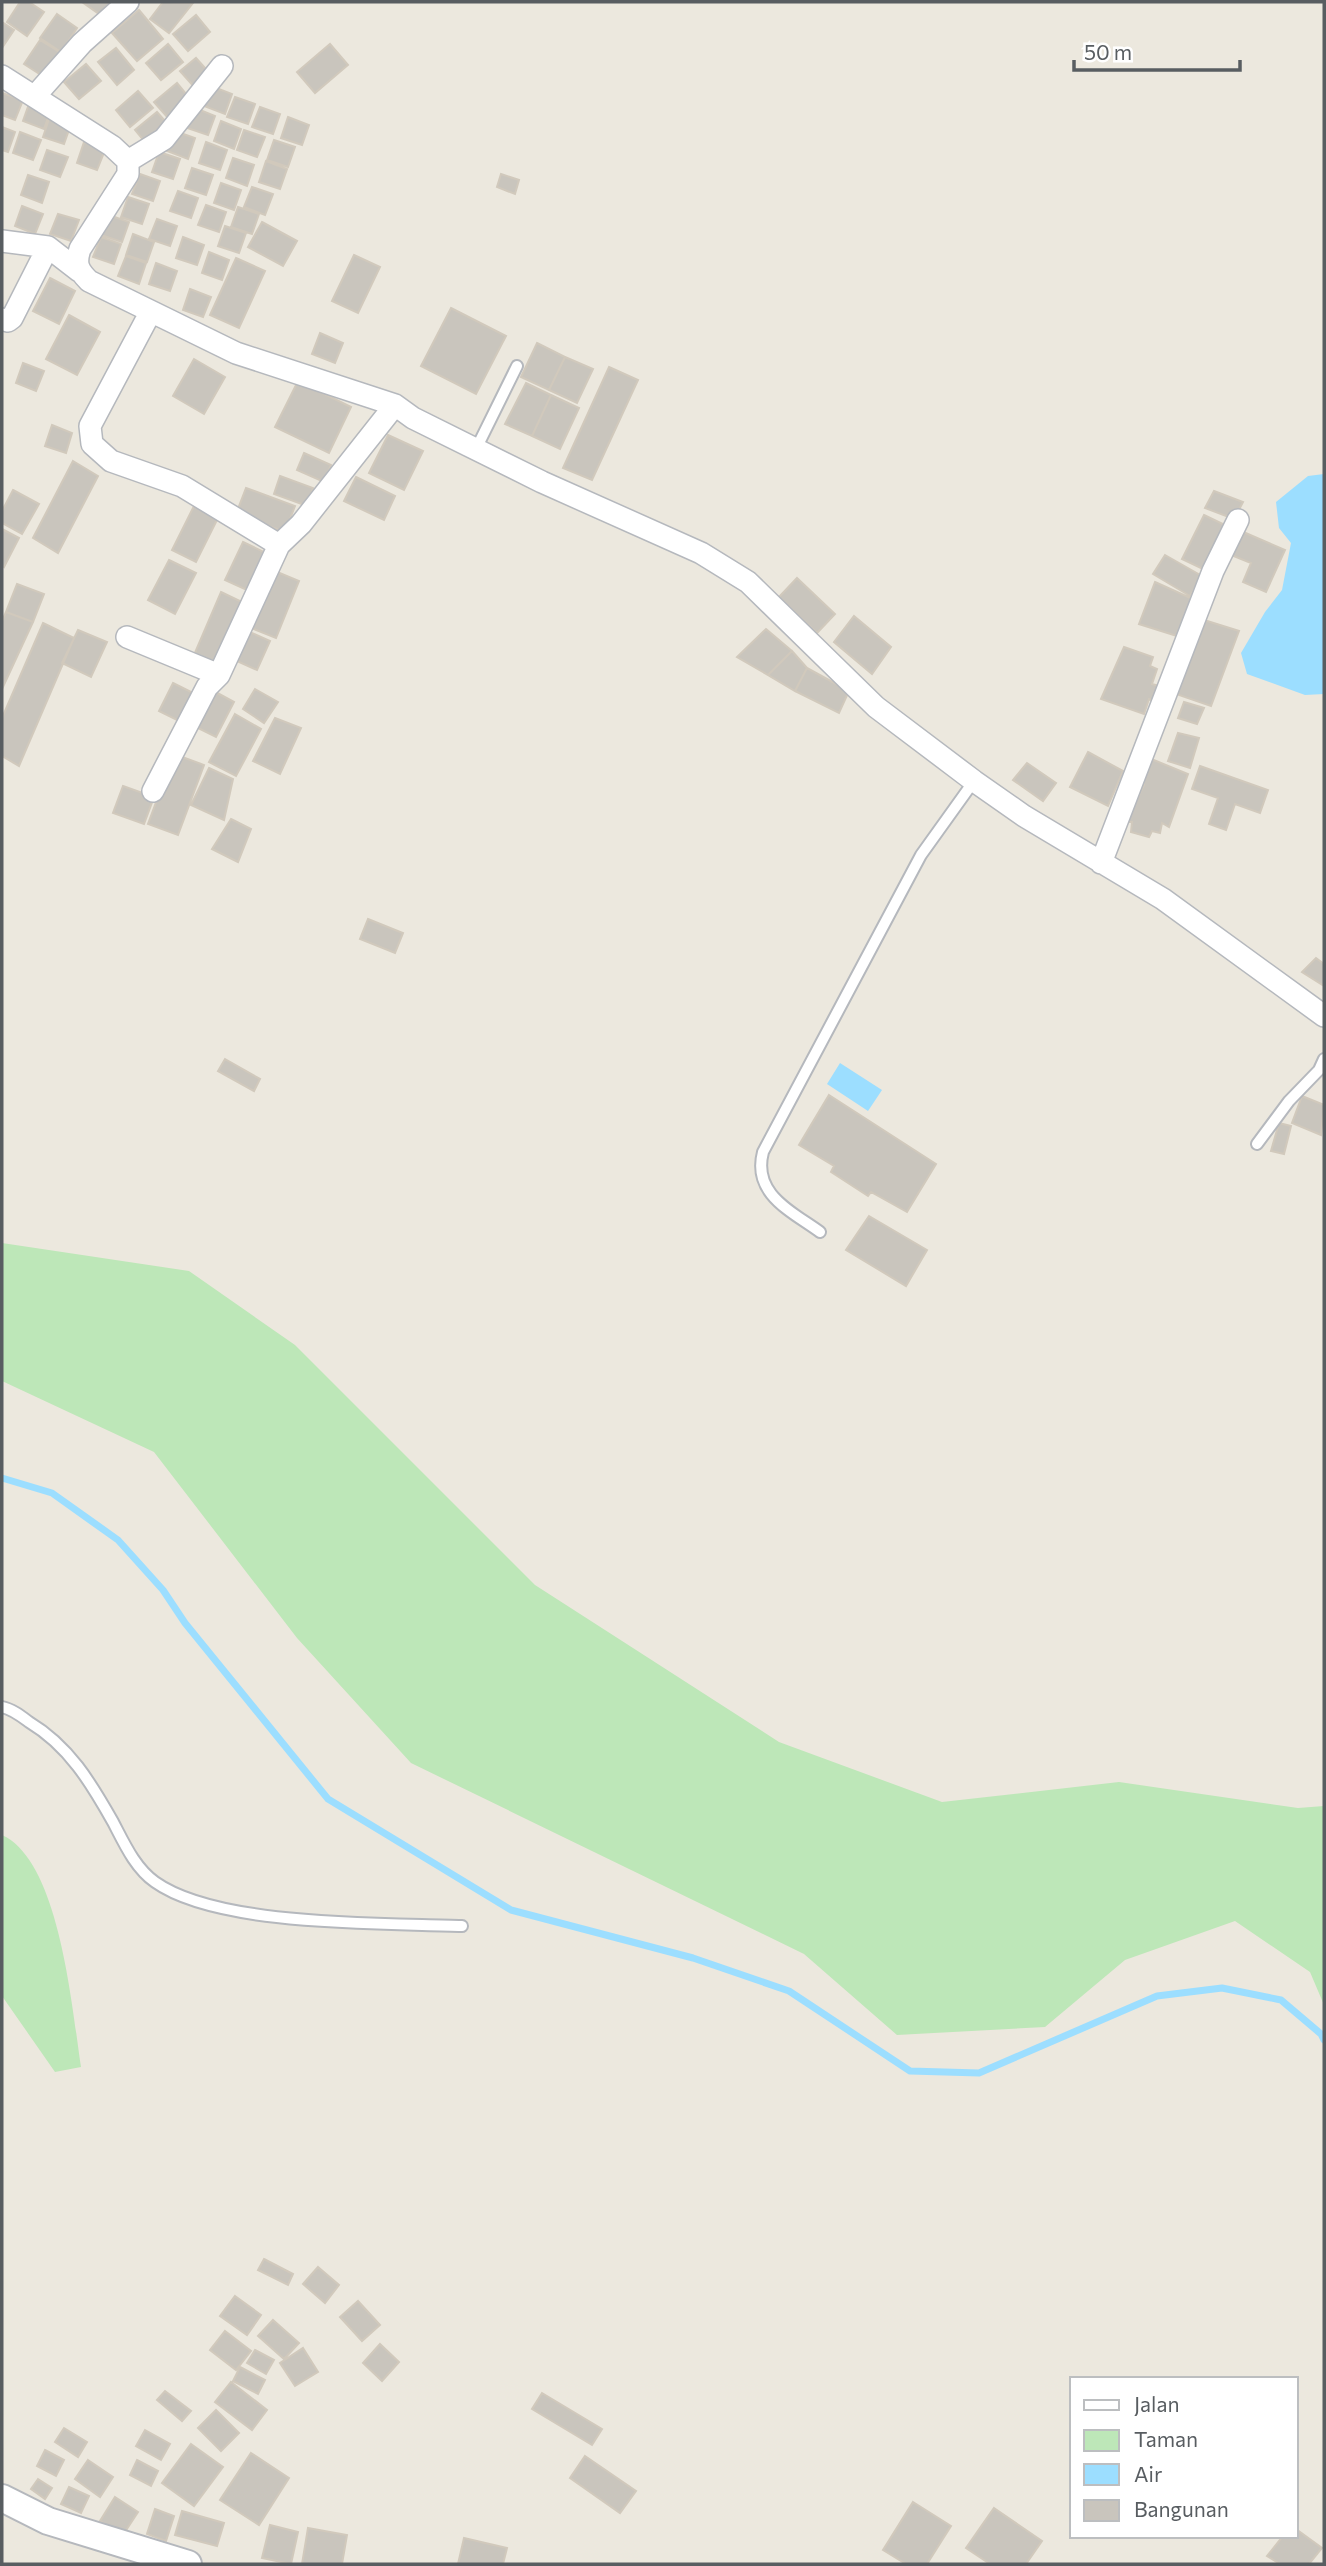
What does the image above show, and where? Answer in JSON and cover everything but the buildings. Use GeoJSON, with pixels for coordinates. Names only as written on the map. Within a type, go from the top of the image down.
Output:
{"type":"FeatureCollection","features":[{"type":"Feature","properties":{"kind":"street"},"geometry":{"type":"LineString","coordinates":[[36,96],[82,43],[128,2]]}},
{"type":"Feature","properties":{"kind":"street"},"geometry":{"type":"LineString","coordinates":[[128,162],[164,139],[222,66]]}},
{"type":"Feature","properties":{"kind":"street"},"geometry":{"type":"LineString","coordinates":[[2,76],[112,146],[128,162],[128,174],[80,249],[76,260],[79,271]]}},
{"type":"Feature","properties":{"kind":"street"},"geometry":{"type":"LineString","coordinates":[[2,241],[48,247],[106,292],[150,313],[236,353],[395,405],[413,418],[477,447],[542,482],[701,553],[748,582],[876,707],[974,781],[1101,863],[1163,899],[1324,1016]]}},
{"type":"Feature","properties":{"kind":"street"},"geometry":{"type":"LineString","coordinates":[[2,319],[8,321],[12,318],[48,247]]}},
{"type":"Feature","properties":{"kind":"street"},"geometry":{"type":"LineString","coordinates":[[150,313],[90,426],[92,444],[111,461],[183,486],[279,545]]}},
{"type":"Feature","properties":{"kind":"street"},"geometry":{"type":"LineString","coordinates":[[153,791],[207,687],[219,676],[279,545],[301,524],[395,405]]}},
{"type":"Feature","properties":{"kind":"street"},"geometry":{"type":"LineString","coordinates":[[1101,863],[1213,571],[1238,520]]}},
{"type":"Feature","properties":{"kind":"street"},"geometry":{"type":"LineString","coordinates":[[127,637],[219,676]]}},
{"type":"Feature","properties":{"kind":"street"},"geometry":{"type":"LineString","coordinates":[[2,2498],[48,2521],[188,2564]]}},
{"type":"Feature","properties":{"kind":"lane"},"geometry":{"type":"LineString","coordinates":[[477,447],[517,366]]}},
{"type":"Feature","properties":{"kind":"lane"},"geometry":{"type":"LineString","coordinates":[[820,1232],[769,1194],[760,1170],[763,1152],[921,856],[974,781]]}},
{"type":"Feature","properties":{"kind":"lane"},"geometry":{"type":"LineString","coordinates":[[1257,1144],[1289,1101],[1319,1070],[1324,1059]]}},
{"type":"Feature","properties":{"kind":"lane"},"geometry":{"type":"LineString","coordinates":[[2,1707],[42,1730],[70,1755],[94,1788],[132,1858],[155,1882],[183,1896],[225,1908],[310,1921],[462,1926]]}},
{"type":"Feature","properties":{"kind":"green space"},"geometry":{"type":"Polygon","coordinates":[[[2,1243],[189,1271],[295,1345],[535,1585],[779,1742],[942,1802],[1119,1782],[1298,1808],[1324,1806],[1324,2005],[1310,1972],[1235,1921],[1125,1960],[1045,2027],[897,2035],[804,1954],[411,1763],[297,1638],[154,1452],[2,1381],[2,1243]]]}},
{"type":"Feature","properties":{"kind":"green space"},"geometry":{"type":"Polygon","coordinates":[[[2,1835],[22,1850],[38,1874],[50,1905],[67,1975],[81,2067],[55,2072],[2,1996],[2,1835]]]}},
{"type":"Feature","properties":{"kind":"water"},"geometry":{"type":"Polygon","coordinates":[[[1324,474],[1324,694],[1305,695],[1247,674],[1241,653],[1265,612],[1282,590],[1291,543],[1279,528],[1276,502],[1308,476],[1324,474]]]}},
{"type":"Feature","properties":{"kind":"water"},"geometry":{"type":"Polygon","coordinates":[[[840,1063],[882,1090],[868,1111],[827,1084],[840,1063]]]}},
{"type":"Feature","properties":{"kind":"waterway"},"geometry":{"type":"LineString","coordinates":[[2,1478],[52,1493],[118,1540],[163,1590],[185,1623],[328,1799],[511,1910],[693,1958],[789,1991],[910,2071],[979,2073],[1157,1996],[1222,1988],[1281,2000],[1321,2034],[1324,2040]]}}]}
